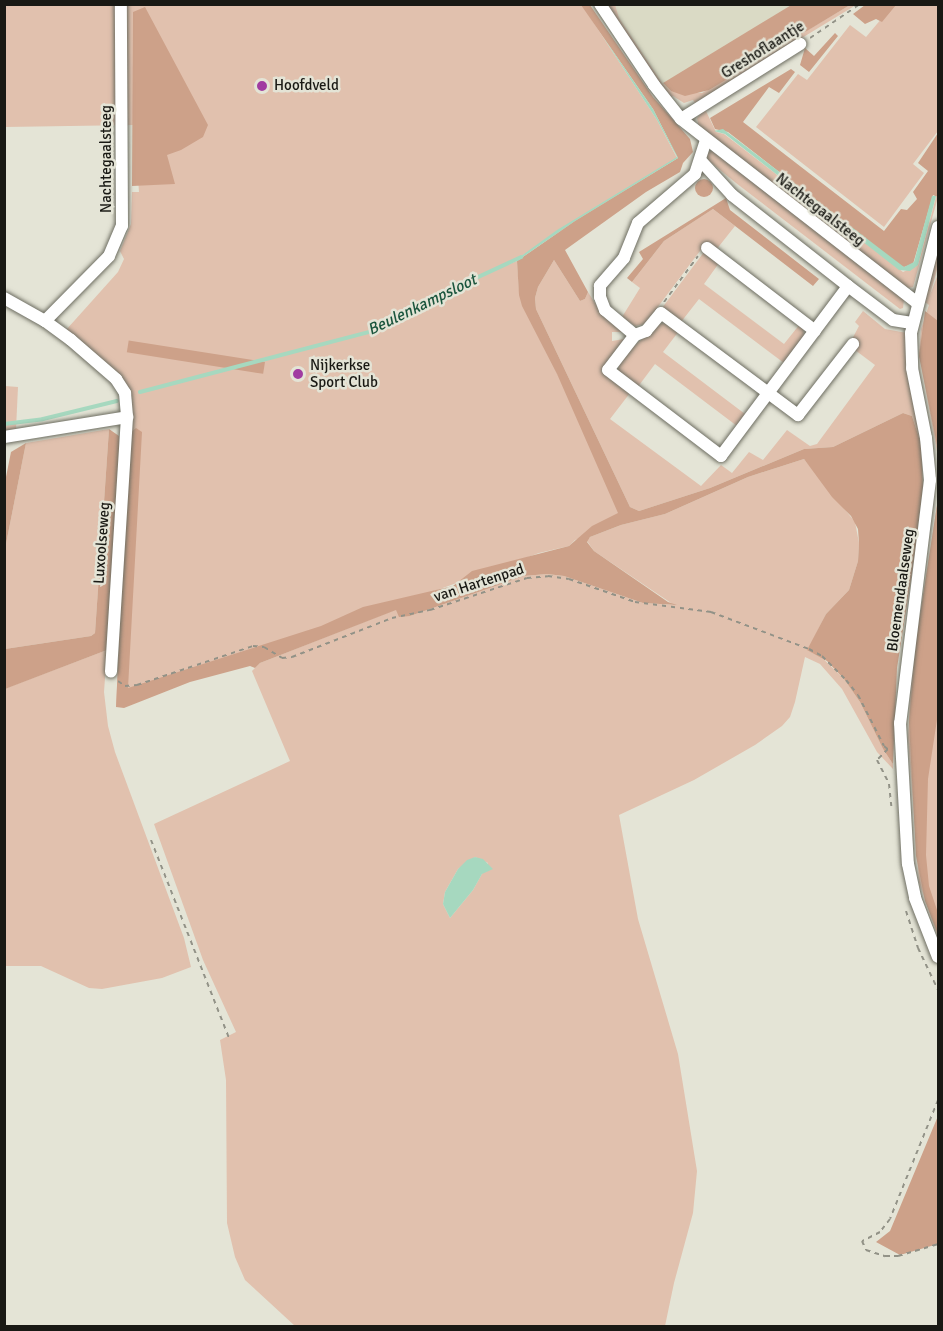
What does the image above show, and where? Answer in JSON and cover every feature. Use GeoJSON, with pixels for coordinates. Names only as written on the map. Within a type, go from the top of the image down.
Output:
{"type":"FeatureCollection","features":[{"type":"Feature","properties":{"kind":"street","name":"Nachtegaalsteeg"},"geometry":{"type":"LineString","coordinates":[[45,321],[108,256],[122,225],[121,4]]}},
{"type":"Feature","properties":{"kind":"street","name":"Nachtegaalsteeg"},"geometry":{"type":"LineString","coordinates":[[600,4],[681,119],[916,302]]}},
{"type":"Feature","properties":{"kind":"street","name":"Greshoflaantje"},"geometry":{"type":"LineString","coordinates":[[681,119],[800,44]]}},
{"type":"Feature","properties":{"kind":"street"},"geometry":{"type":"LineString","coordinates":[[634,335],[605,310],[600,297],[600,286],[624,258],[638,223],[691,179],[701,161],[706,140]]}},
{"type":"Feature","properties":{"kind":"street"},"geometry":{"type":"LineString","coordinates":[[701,161],[732,195],[893,321],[912,323]]}},
{"type":"Feature","properties":{"kind":"street","name":"Bloemendaalseweg"},"geometry":{"type":"LineString","coordinates":[[939,228],[916,302],[912,323],[912,368],[926,438],[930,480],[904,678],[901,754],[908,864],[915,898],[939,957]]}},
{"type":"Feature","properties":{"kind":"street"},"geometry":{"type":"LineString","coordinates":[[707,248],[815,331]]}},
{"type":"Feature","properties":{"kind":"street"},"geometry":{"type":"LineString","coordinates":[[848,286],[769,393],[721,456],[608,370],[634,335],[646,331],[661,313],[769,393],[798,415],[853,344]]}},
{"type":"Feature","properties":{"kind":"street","name":"Luxoolseweg"},"geometry":{"type":"LineString","coordinates":[[4,298],[45,321],[122,385],[128,404],[111,671]]}},
{"type":"Feature","properties":{"kind":"street"},"geometry":{"type":"LineString","coordinates":[[4,437],[127,417]]}},
{"type":"Feature","properties":{"kind":"path","name":"Greshoflaantje"},"geometry":{"type":"LineString","coordinates":[[800,44],[860,4]]}},
{"type":"Feature","properties":{"kind":"path"},"geometry":{"type":"LineString","coordinates":[[661,313],[661,306],[705,247],[707,248]]}},
{"type":"Feature","properties":{"kind":"path","name":"van Hartenpad"},"geometry":{"type":"LineString","coordinates":[[111,671],[120,684],[129,686],[253,646],[287,658],[392,618],[430,610],[508,583],[535,577],[559,577],[635,602],[711,612],[822,656],[846,680],[888,749]]}},
{"type":"Feature","properties":{"kind":"path"},"geometry":{"type":"LineString","coordinates":[[151,840],[229,1038]]}},
{"type":"Feature","properties":{"kind":"path"},"geometry":{"type":"LineString","coordinates":[[939,1100],[890,1219],[880,1232],[862,1241],[866,1249],[885,1256],[898,1256],[939,1244]]}},
{"type":"Feature","properties":{"kind":"shaded area"},"geometry":{"type":"Polygon","coordinates":[[[793,4],[850,5],[709,90],[685,96],[671,91],[663,83],[793,4]]]}},
{"type":"Feature","properties":{"kind":"shaded area"},"geometry":{"type":"Polygon","coordinates":[[[4,5],[582,5],[657,120],[677,158],[507,265],[517,261],[519,291],[626,522],[575,540],[569,546],[539,553],[116,707],[132,400],[66,330],[118,272],[124,259],[120,251],[131,224],[132,192],[139,192],[134,125],[5,127],[4,5]]]}},
{"type":"Feature","properties":{"kind":"shaded area"},"geometry":{"type":"Polygon","coordinates":[[[581,5],[590,5],[653,97],[690,139],[693,152],[683,163],[680,172],[646,192],[565,250],[588,292],[585,299],[580,301],[554,260],[538,287],[535,298],[536,309],[630,507],[639,511],[710,488],[804,449],[833,447],[903,413],[912,416],[921,444],[923,486],[897,668],[893,764],[860,702],[844,679],[827,661],[807,650],[826,614],[849,590],[858,561],[859,543],[858,529],[851,516],[832,497],[804,459],[748,477],[665,514],[621,525],[590,537],[587,542],[594,551],[668,602],[677,605],[643,603],[564,576],[547,574],[524,576],[410,616],[399,617],[396,610],[260,663],[255,668],[250,666],[190,682],[124,708],[116,707],[128,447],[130,433],[136,428],[142,432],[128,688],[321,626],[363,607],[453,586],[472,571],[569,546],[592,526],[618,513],[557,374],[522,306],[517,261],[575,221],[678,158],[653,109],[581,5]]]}},
{"type":"Feature","properties":{"kind":"shaded area"},"geometry":{"type":"Polygon","coordinates":[[[605,5],[615,5],[619,18],[662,83],[671,91],[702,93],[850,5],[856,5],[695,103],[693,100],[684,103],[673,96],[669,98],[605,5]]]}},
{"type":"Feature","properties":{"kind":"shaded area"},"geometry":{"type":"Polygon","coordinates":[[[607,5],[832,5],[667,96],[607,5]]]}},
{"type":"Feature","properties":{"kind":"shaded area"},"geometry":{"type":"Polygon","coordinates":[[[865,5],[896,5],[882,22],[876,19],[865,24],[853,14],[865,5]]]}},
{"type":"Feature","properties":{"kind":"shaded area"},"geometry":{"type":"Polygon","coordinates":[[[893,5],[938,5],[938,131],[913,164],[924,173],[884,227],[756,127],[798,74],[807,80],[850,25],[866,37],[893,5]]]}},
{"type":"Feature","properties":{"kind":"shaded area"},"geometry":{"type":"Polygon","coordinates":[[[145,7],[208,125],[203,137],[167,155],[175,184],[132,186],[133,12],[145,7]]]}},
{"type":"Feature","properties":{"kind":"shaded area"},"geometry":{"type":"Polygon","coordinates":[[[835,33],[838,36],[809,72],[800,65],[805,48],[814,56],[835,33]]]}},
{"type":"Feature","properties":{"kind":"shaded area"},"geometry":{"type":"Polygon","coordinates":[[[603,37],[653,109],[678,158],[575,221],[517,261],[557,230],[677,157],[657,120],[603,37]]]}},
{"type":"Feature","properties":{"kind":"shaded area"},"geometry":{"type":"Polygon","coordinates":[[[791,69],[795,72],[779,93],[769,87],[743,122],[884,231],[901,209],[907,210],[917,199],[913,192],[928,171],[918,163],[938,133],[938,197],[933,195],[913,264],[904,267],[899,265],[728,132],[715,129],[710,118],[791,69]]]}},
{"type":"Feature","properties":{"kind":"shaded area"},"geometry":{"type":"Polygon","coordinates":[[[705,109],[716,132],[724,134],[903,272],[918,265],[935,196],[938,197],[913,287],[907,288],[699,128],[697,118],[705,109]]]}},
{"type":"Feature","properties":{"kind":"shaded area"},"geometry":{"type":"Polygon","coordinates":[[[723,129],[904,267],[914,262],[932,196],[936,196],[918,265],[910,271],[899,270],[725,134],[714,131],[723,129]]]}},
{"type":"Feature","properties":{"kind":"shaded area"},"geometry":{"type":"Polygon","coordinates":[[[712,151],[904,299],[903,308],[900,309],[708,160],[707,153],[712,151]]]}},
{"type":"Feature","properties":{"kind":"shaded area"},"geometry":{"type":"Polygon","coordinates":[[[704,179],[710,182],[713,188],[710,194],[704,197],[698,194],[695,188],[698,182],[704,179]]]}},
{"type":"Feature","properties":{"kind":"shaded area"},"geometry":{"type":"Polygon","coordinates":[[[726,198],[730,210],[819,279],[813,286],[713,209],[664,241],[632,282],[627,278],[643,259],[639,252],[726,198]]]}},
{"type":"Feature","properties":{"kind":"shaded area"},"geometry":{"type":"Polygon","coordinates":[[[713,209],[735,226],[716,250],[706,243],[645,324],[635,326],[622,317],[640,288],[632,282],[664,241],[713,209]]]}},
{"type":"Feature","properties":{"kind":"shaded area"},"geometry":{"type":"Polygon","coordinates":[[[938,244],[938,266],[930,295],[938,274],[938,457],[919,354],[921,329],[929,305],[925,302],[938,244]]]}},
{"type":"Feature","properties":{"kind":"shaded area"},"geometry":{"type":"Polygon","coordinates":[[[704,252],[719,263],[704,284],[784,344],[800,324],[803,328],[804,336],[784,363],[699,299],[681,322],[662,308],[704,252]]]}},
{"type":"Feature","properties":{"kind":"shaded area"},"geometry":{"type":"Polygon","coordinates":[[[554,260],[580,301],[585,299],[588,292],[601,313],[623,332],[612,332],[612,341],[624,339],[601,371],[630,393],[610,419],[701,486],[721,465],[732,473],[749,452],[763,460],[787,430],[810,446],[817,444],[875,365],[855,350],[851,341],[859,326],[855,322],[863,311],[885,329],[907,333],[921,444],[912,416],[903,413],[833,447],[804,449],[710,488],[639,511],[630,507],[536,309],[535,298],[538,287],[554,260]]]}},
{"type":"Feature","properties":{"kind":"shaded area"},"geometry":{"type":"Polygon","coordinates":[[[925,311],[938,321],[938,450],[919,356],[925,311]]]}},
{"type":"Feature","properties":{"kind":"shaded area"},"geometry":{"type":"Polygon","coordinates":[[[667,323],[679,331],[663,352],[745,414],[737,426],[655,364],[637,388],[618,372],[619,365],[631,349],[659,324],[667,323]]]}},
{"type":"Feature","properties":{"kind":"shaded area"},"geometry":{"type":"Polygon","coordinates":[[[129,340],[265,362],[263,374],[127,352],[129,340]]]}},
{"type":"Feature","properties":{"kind":"shaded area"},"geometry":{"type":"Polygon","coordinates":[[[5,386],[18,387],[16,429],[5,432],[5,386]]]}},
{"type":"Feature","properties":{"kind":"shaded area"},"geometry":{"type":"Polygon","coordinates":[[[109,429],[95,633],[91,636],[5,649],[5,549],[26,443],[109,429]]]}},
{"type":"Feature","properties":{"kind":"shaded area"},"geometry":{"type":"Polygon","coordinates":[[[109,429],[119,436],[120,447],[107,650],[5,689],[5,649],[91,636],[95,633],[109,429]]]}},
{"type":"Feature","properties":{"kind":"shaded area"},"geometry":{"type":"Polygon","coordinates":[[[26,443],[5,549],[5,482],[11,452],[26,443]]]}},
{"type":"Feature","properties":{"kind":"shaded area"},"geometry":{"type":"Polygon","coordinates":[[[804,459],[855,522],[859,543],[858,561],[849,590],[826,614],[810,646],[844,679],[860,702],[893,764],[893,769],[877,752],[842,689],[820,664],[805,657],[790,717],[782,726],[755,745],[694,780],[619,815],[638,919],[678,1054],[697,1171],[693,1213],[665,1326],[295,1326],[245,1280],[235,1257],[227,1223],[226,1080],[220,1040],[236,1032],[203,960],[154,824],[290,761],[252,671],[260,663],[397,609],[410,616],[524,576],[547,574],[564,576],[643,603],[674,605],[594,551],[587,541],[590,537],[621,525],[665,514],[748,477],[804,459]],[[475,857],[458,869],[445,892],[443,904],[450,918],[473,890],[488,863],[475,857]]]}},
{"type":"Feature","properties":{"kind":"shaded area"},"geometry":{"type":"Polygon","coordinates":[[[938,498],[938,937],[919,882],[908,737],[911,680],[938,498]]]}},
{"type":"Feature","properties":{"kind":"shaded area"},"geometry":{"type":"Polygon","coordinates":[[[938,499],[938,713],[928,779],[926,855],[929,886],[938,913],[938,934],[925,901],[916,856],[909,722],[916,640],[938,499]]]}},
{"type":"Feature","properties":{"kind":"shaded area"},"geometry":{"type":"Polygon","coordinates":[[[107,650],[104,692],[108,726],[115,752],[184,938],[191,967],[162,978],[102,989],[89,988],[41,966],[5,966],[4,689],[107,650]]]}},
{"type":"Feature","properties":{"kind":"shaded area"},"geometry":{"type":"Polygon","coordinates":[[[475,857],[483,859],[493,869],[482,874],[473,890],[450,918],[443,904],[445,892],[458,869],[467,860],[475,857]]]}},
{"type":"Feature","properties":{"kind":"shaded area"},"geometry":{"type":"Polygon","coordinates":[[[938,1116],[938,1244],[900,1255],[876,1242],[890,1231],[938,1116]]]}},
{"type":"Feature","properties":{"kind":"waterway","name":"Beulenkampsloot"},"geometry":{"type":"LineString","coordinates":[[140,392],[377,330],[435,297],[521,257]]}},
{"type":"Feature","properties":{"kind":"waterway","name":"Beulenkampsloot"},"geometry":{"type":"LineString","coordinates":[[4,424],[43,419],[117,401]]}},
{"type":"Feature","properties":{"kind":"place","name":"Hoofdveld"},"geometry":{"type":"Point","coordinates":[262,86]}},
{"type":"Feature","properties":{"kind":"place","name":"Nijkerkse Sport Club"},"geometry":{"type":"Point","coordinates":[298,374]}}]}
